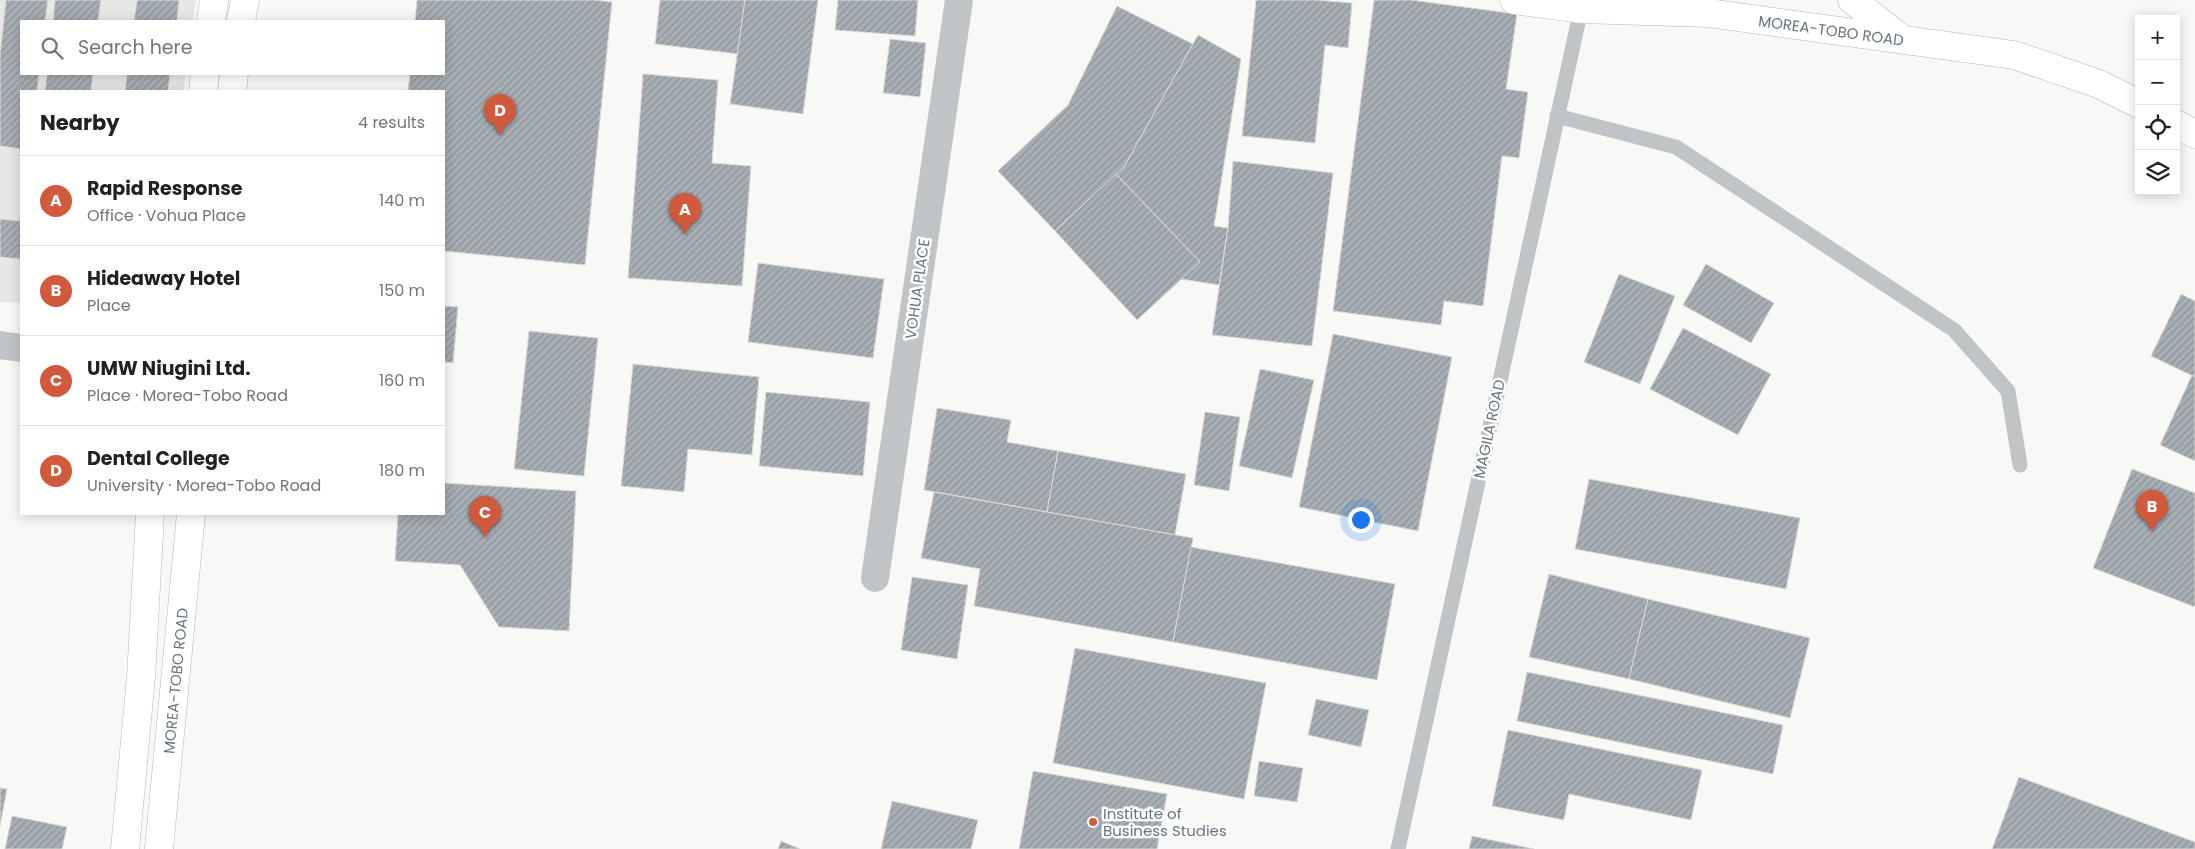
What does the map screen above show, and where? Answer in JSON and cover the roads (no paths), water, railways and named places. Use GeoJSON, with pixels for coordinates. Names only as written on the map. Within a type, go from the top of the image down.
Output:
{"type":"FeatureCollection","features":[{"type":"Feature","properties":{"kind":"main road"},"geometry":{"type":"LineString","coordinates":[[211,20],[214,0]]}},
{"type":"Feature","properties":{"kind":"main road"},"geometry":{"type":"LineString","coordinates":[[241,20],[245,0]]}},
{"type":"Feature","properties":{"kind":"main road","name":"MOREA-TOBO ROAD"},"geometry":{"type":"LineString","coordinates":[[1514,0],[1581,9],[1711,7],[1904,40],[2014,56],[2099,84],[2135,102]]}},
{"type":"Feature","properties":{"kind":"main road"},"geometry":{"type":"LineString","coordinates":[[1852,0],[1904,40]]}},
{"type":"Feature","properties":{"kind":"main road"},"geometry":{"type":"LineString","coordinates":[[203,90],[205,75]]}},
{"type":"Feature","properties":{"kind":"main road"},"geometry":{"type":"LineString","coordinates":[[232,90],[234,75]]}},
{"type":"Feature","properties":{"kind":"main road"},"geometry":{"type":"LineString","coordinates":[[2180,126],[2195,134]]}},
{"type":"Feature","properties":{"kind":"main road"},"geometry":{"type":"LineString","coordinates":[[125,849],[141,677],[150,515]]}},
{"type":"Feature","properties":{"kind":"main road","name":"MOREA-TOBO ROAD"},"geometry":{"type":"LineString","coordinates":[[159,849],[191,515]]}},
{"type":"Feature","properties":{"kind":"street","name":"VOHUA PLACE"},"geometry":{"type":"LineString","coordinates":[[875,578],[959,0]]}},
{"type":"Feature","properties":{"kind":"street"},"geometry":{"type":"LineString","coordinates":[[0,345],[20,348]]}},
{"type":"Feature","properties":{"kind":"lane","name":"MAGILA ROAD"},"geometry":{"type":"LineString","coordinates":[[1398,849],[1581,9]]}},
{"type":"Feature","properties":{"kind":"lane"},"geometry":{"type":"LineString","coordinates":[[1557,116],[1676,147],[1954,330],[2008,391],[2020,465]]}},
{"type":"Feature","properties":{"kind":"place","name":"Dental College"},"geometry":{"type":"Point","coordinates":[500,135]}},
{"type":"Feature","properties":{"kind":"place","name":"Rapid Response"},"geometry":{"type":"Point","coordinates":[685,234]}},
{"type":"Feature","properties":{"kind":"place","name":"Hideaway Hotel"},"geometry":{"type":"Point","coordinates":[2152,531]}},
{"type":"Feature","properties":{"kind":"place","name":"UMW Niugini Ltd."},"geometry":{"type":"Point","coordinates":[485,537]}},
{"type":"Feature","properties":{"kind":"place","name":"Institute of Business Studies"},"geometry":{"type":"Point","coordinates":[1093,822]}}]}
